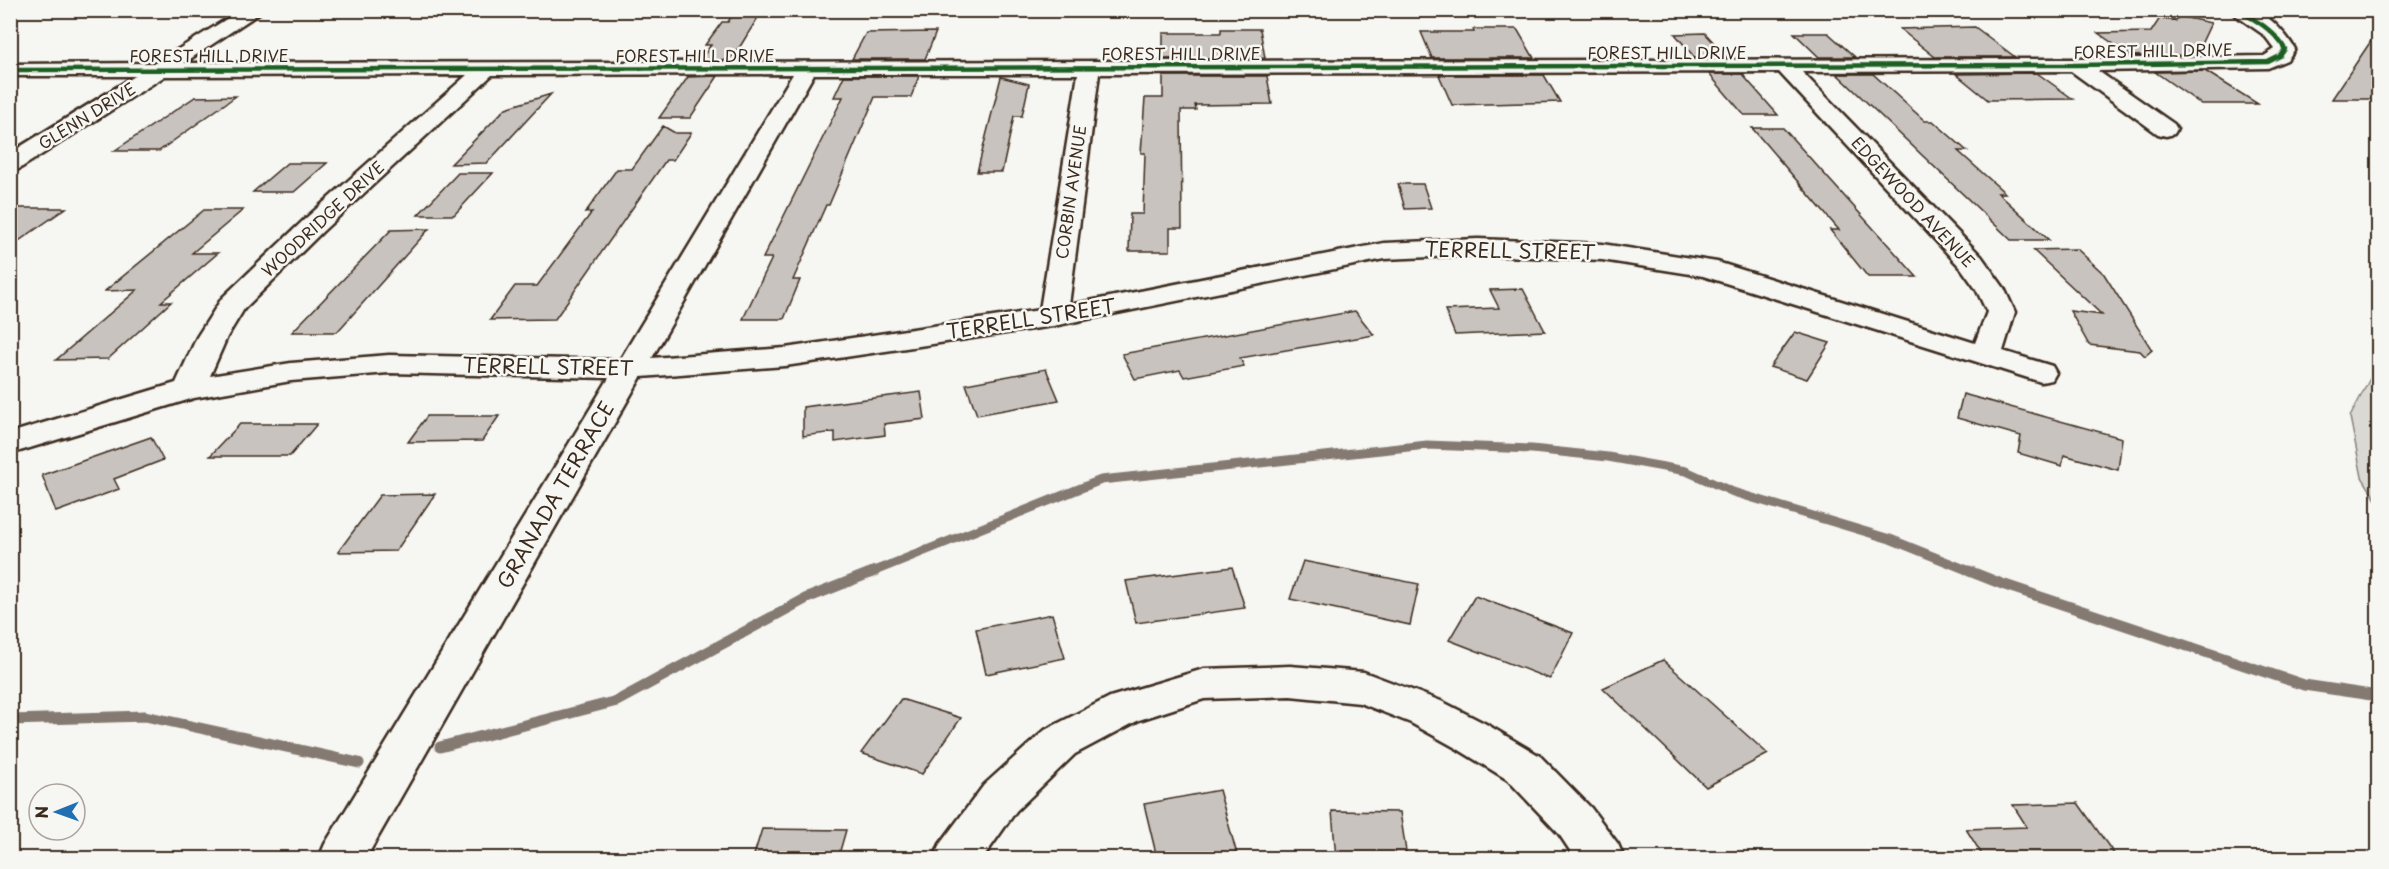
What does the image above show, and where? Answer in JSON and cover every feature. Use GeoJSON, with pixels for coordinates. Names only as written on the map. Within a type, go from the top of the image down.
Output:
{"type":"FeatureCollection","features":[{"type":"Feature","properties":{"kind":"street","name":"GLENN DRIVE"},"geometry":{"type":"LineString","coordinates":[[10,164],[255,10]]}},
{"type":"Feature","properties":{"kind":"street","name":"FOREST HILL DRIVE"},"geometry":{"type":"LineString","coordinates":[[10,70],[2076,65],[2228,64],[2268,62],[2280,56],[2285,49],[2281,40],[2270,30],[2238,10]]}},
{"type":"Feature","properties":{"kind":"street"},"geometry":{"type":"LineString","coordinates":[[2076,65],[2166,129]]}},
{"type":"Feature","properties":{"kind":"street","name":"EDGEWOOD AVENUE"},"geometry":{"type":"LineString","coordinates":[[1785,66],[1971,262],[1990,288],[2001,312],[1986,355]]}},
{"type":"Feature","properties":{"kind":"street","name":"CORBIN AVENUE"},"geometry":{"type":"LineString","coordinates":[[1053,317],[1089,68]]}},
{"type":"Feature","properties":{"kind":"street","name":"GRANADA TERRACE"},"geometry":{"type":"LineString","coordinates":[[342,858],[807,69]]}},
{"type":"Feature","properties":{"kind":"street","name":"WOODRIDGE DRIVE"},"geometry":{"type":"LineString","coordinates":[[189,389],[212,337],[232,304],[314,225],[485,70]]}},
{"type":"Feature","properties":{"kind":"street","name":"TERRELL STREET"},"geometry":{"type":"LineString","coordinates":[[10,444],[189,389],[291,372],[389,364],[629,369],[785,357],[1053,317],[1384,250],[1478,247],[1602,252],[1707,268],[2040,373]]}},
{"type":"Feature","properties":{"kind":"street"},"geometry":{"type":"LineString","coordinates":[[957,858],[1000,798],[1060,742],[1125,708],[1204,684],[1290,681],[1364,687],[1426,712],[1471,736],[1524,768],[1575,821],[1601,858]]}},
{"type":"Feature","properties":{"kind":"shaded area"},"geometry":{"type":"Polygon","coordinates":[[[2378,363],[2378,503],[2362,477],[2350,417],[2378,363]]]}},
{"type":"Feature","properties":{"kind":"building"},"geometry":{"type":"Polygon","coordinates":[[[735,10],[762,11],[729,60],[700,60],[711,45],[705,45],[722,22],[728,22],[735,10]]]}},
{"type":"Feature","properties":{"kind":"building"},"geometry":{"type":"Polygon","coordinates":[[[2178,16],[2211,23],[2196,55],[2131,56],[2098,33],[2151,32],[2160,18],[2176,21],[2178,16]]]}},
{"type":"Feature","properties":{"kind":"building"},"geometry":{"type":"Polygon","coordinates":[[[1975,27],[2015,57],[1935,57],[1900,29],[1975,27]]]}},
{"type":"Feature","properties":{"kind":"building"},"geometry":{"type":"Polygon","coordinates":[[[1221,29],[1260,29],[1265,58],[1163,59],[1163,33],[1221,33],[1221,29]]]}},
{"type":"Feature","properties":{"kind":"building"},"geometry":{"type":"Polygon","coordinates":[[[1473,29],[1517,29],[1534,58],[1432,58],[1421,32],[1474,32],[1473,29]]]}},
{"type":"Feature","properties":{"kind":"building"},"geometry":{"type":"Polygon","coordinates":[[[2379,29],[2379,99],[2332,99],[2379,29]]]}},
{"type":"Feature","properties":{"kind":"building"},"geometry":{"type":"Polygon","coordinates":[[[936,32],[925,59],[852,59],[866,33],[936,32]]]}},
{"type":"Feature","properties":{"kind":"building"},"geometry":{"type":"Polygon","coordinates":[[[1705,33],[1727,57],[1695,58],[1675,34],[1705,33]]]}},
{"type":"Feature","properties":{"kind":"building"},"geometry":{"type":"Polygon","coordinates":[[[1794,33],[1828,33],[1855,57],[1819,57],[1794,33]]]}},
{"type":"Feature","properties":{"kind":"building"},"geometry":{"type":"Polygon","coordinates":[[[2205,71],[2258,104],[2201,104],[2155,72],[2205,71]]]}},
{"type":"Feature","properties":{"kind":"building"},"geometry":{"type":"Polygon","coordinates":[[[2037,73],[2073,99],[1988,100],[1956,74],[2037,73]]]}},
{"type":"Feature","properties":{"kind":"building"},"geometry":{"type":"Polygon","coordinates":[[[1709,74],[1742,74],[1778,115],[1744,115],[1709,74]]]}},
{"type":"Feature","properties":{"kind":"building"},"geometry":{"type":"Polygon","coordinates":[[[1837,74],[1873,74],[1925,121],[1933,121],[1967,151],[1958,151],[2005,193],[1998,193],[2049,240],[2011,240],[1837,74]]]}},
{"type":"Feature","properties":{"kind":"building"},"geometry":{"type":"Polygon","coordinates":[[[1439,75],[1544,75],[1560,102],[1452,105],[1439,75]]]}},
{"type":"Feature","properties":{"kind":"building"},"geometry":{"type":"Polygon","coordinates":[[[718,76],[690,118],[659,118],[688,77],[718,76]]]}},
{"type":"Feature","properties":{"kind":"building"},"geometry":{"type":"Polygon","coordinates":[[[844,76],[919,76],[911,97],[875,97],[829,205],[826,205],[793,280],[800,280],[784,319],[743,319],[772,258],[763,258],[843,97],[834,97],[844,76]]]}},
{"type":"Feature","properties":{"kind":"building"},"geometry":{"type":"Polygon","coordinates":[[[1163,76],[1267,76],[1272,104],[1195,105],[1196,110],[1181,110],[1182,228],[1170,228],[1170,251],[1129,251],[1130,214],[1143,214],[1145,153],[1141,153],[1145,98],[1163,98],[1163,76]]]}},
{"type":"Feature","properties":{"kind":"building"},"geometry":{"type":"Polygon","coordinates":[[[1001,77],[1029,84],[1022,116],[1014,116],[1002,172],[977,172],[1001,77]]]}},
{"type":"Feature","properties":{"kind":"building"},"geometry":{"type":"Polygon","coordinates":[[[551,94],[487,163],[451,164],[506,108],[551,94]]]}},
{"type":"Feature","properties":{"kind":"building"},"geometry":{"type":"Polygon","coordinates":[[[236,96],[159,151],[114,151],[195,97],[236,96]]]}},
{"type":"Feature","properties":{"kind":"building"},"geometry":{"type":"Polygon","coordinates":[[[663,126],[675,133],[691,133],[673,160],[666,160],[555,319],[490,320],[515,286],[537,286],[592,212],[585,213],[617,169],[632,169],[663,126]]]}},
{"type":"Feature","properties":{"kind":"building"},"geometry":{"type":"Polygon","coordinates":[[[1752,128],[1783,128],[1917,277],[1868,277],[1830,230],[1839,230],[1752,128]]]}},
{"type":"Feature","properties":{"kind":"building"},"geometry":{"type":"Polygon","coordinates":[[[287,163],[327,163],[294,192],[253,192],[287,163]]]}},
{"type":"Feature","properties":{"kind":"building"},"geometry":{"type":"Polygon","coordinates":[[[458,173],[493,173],[454,215],[418,215],[458,173]]]}},
{"type":"Feature","properties":{"kind":"building"},"geometry":{"type":"Polygon","coordinates":[[[1398,184],[1423,184],[1431,208],[1405,209],[1398,184]]]}},
{"type":"Feature","properties":{"kind":"building"},"geometry":{"type":"Polygon","coordinates":[[[10,208],[66,208],[10,247],[10,208]]]}},
{"type":"Feature","properties":{"kind":"building"},"geometry":{"type":"Polygon","coordinates":[[[204,210],[243,210],[192,253],[218,253],[161,302],[171,302],[108,359],[56,360],[137,290],[105,291],[204,210]]]}},
{"type":"Feature","properties":{"kind":"building"},"geometry":{"type":"Polygon","coordinates":[[[429,229],[337,332],[292,332],[391,230],[429,229]]]}},
{"type":"Feature","properties":{"kind":"building"},"geometry":{"type":"Polygon","coordinates":[[[2077,249],[2104,274],[2152,350],[2145,356],[2140,351],[2089,345],[2070,311],[2102,315],[2033,250],[2077,249]]]}},
{"type":"Feature","properties":{"kind":"building"},"geometry":{"type":"Polygon","coordinates":[[[1523,289],[1545,331],[1455,335],[1445,310],[1499,308],[1490,290],[1523,289]]]}},
{"type":"Feature","properties":{"kind":"building"},"geometry":{"type":"Polygon","coordinates":[[[1355,311],[1374,335],[1240,358],[1244,366],[1184,377],[1180,370],[1135,379],[1122,354],[1355,311]]]}},
{"type":"Feature","properties":{"kind":"building"},"geometry":{"type":"Polygon","coordinates":[[[1795,332],[1830,343],[1807,379],[1770,367],[1795,332]]]}},
{"type":"Feature","properties":{"kind":"building"},"geometry":{"type":"Polygon","coordinates":[[[1046,369],[1059,400],[977,415],[966,384],[1046,369]]]}},
{"type":"Feature","properties":{"kind":"building"},"geometry":{"type":"Polygon","coordinates":[[[921,392],[925,419],[884,424],[885,435],[835,442],[835,432],[803,436],[803,407],[921,392]]]}},
{"type":"Feature","properties":{"kind":"building"},"geometry":{"type":"Polygon","coordinates":[[[1963,394],[2122,438],[2118,470],[2064,455],[2062,466],[2018,453],[2021,436],[1957,418],[1963,394]]]}},
{"type":"Feature","properties":{"kind":"building"},"geometry":{"type":"Polygon","coordinates":[[[427,416],[499,416],[482,441],[408,442],[427,416]]]}},
{"type":"Feature","properties":{"kind":"building"},"geometry":{"type":"Polygon","coordinates":[[[240,424],[317,424],[290,456],[210,456],[240,424]]]}},
{"type":"Feature","properties":{"kind":"building"},"geometry":{"type":"Polygon","coordinates":[[[151,437],[163,460],[114,479],[119,489],[56,512],[42,475],[151,437]]]}},
{"type":"Feature","properties":{"kind":"building"},"geometry":{"type":"Polygon","coordinates":[[[435,494],[396,551],[338,552],[380,495],[435,494]]]}},
{"type":"Feature","properties":{"kind":"building"},"geometry":{"type":"Polygon","coordinates":[[[1303,561],[1419,584],[1410,625],[1290,599],[1303,561]]]}},
{"type":"Feature","properties":{"kind":"building"},"geometry":{"type":"Polygon","coordinates":[[[1232,567],[1245,608],[1136,623],[1126,581],[1232,567]]]}},
{"type":"Feature","properties":{"kind":"building"},"geometry":{"type":"Polygon","coordinates":[[[1475,596],[1573,633],[1550,679],[1449,640],[1475,596]]]}},
{"type":"Feature","properties":{"kind":"building"},"geometry":{"type":"Polygon","coordinates":[[[1052,614],[1065,658],[986,674],[976,629],[1052,614]]]}},
{"type":"Feature","properties":{"kind":"building"},"geometry":{"type":"Polygon","coordinates":[[[1663,660],[1768,754],[1706,787],[1603,688],[1663,660]]]}},
{"type":"Feature","properties":{"kind":"building"},"geometry":{"type":"Polygon","coordinates":[[[901,699],[961,718],[922,774],[861,753],[901,699]]]}},
{"type":"Feature","properties":{"kind":"building"},"geometry":{"type":"Polygon","coordinates":[[[1219,790],[1238,858],[1157,858],[1144,804],[1219,790]]]}},
{"type":"Feature","properties":{"kind":"building"},"geometry":{"type":"Polygon","coordinates":[[[2078,803],[2117,858],[1984,858],[1966,829],[2027,827],[2013,805],[2078,803]]]}},
{"type":"Feature","properties":{"kind":"building"},"geometry":{"type":"Polygon","coordinates":[[[1332,811],[1400,812],[1407,858],[1336,858],[1332,811]]]}},
{"type":"Feature","properties":{"kind":"building"},"geometry":{"type":"Polygon","coordinates":[[[762,829],[846,830],[838,858],[753,858],[762,829]]]}},
{"type":"Feature","properties":{"kind":"waterway"},"geometry":{"type":"LineString","coordinates":[[872,572],[1101,480],[1427,445],[1532,449],[1608,457],[1686,471],[1733,492],[1890,539],[1972,572]]}},
{"type":"Feature","properties":{"kind":"waterway"},"geometry":{"type":"LineString","coordinates":[[440,747],[617,701],[807,598],[875,571]]}},
{"type":"Feature","properties":{"kind":"waterway"},"geometry":{"type":"LineString","coordinates":[[1969,571],[2304,685],[2378,696]]}},
{"type":"Feature","properties":{"kind":"waterway"},"geometry":{"type":"LineString","coordinates":[[10,720],[145,716],[359,763]]}},
{"type":"Feature","properties":{"kind":"cycle path"},"geometry":{"type":"LineString","coordinates":[[10,70],[2076,65],[2268,62],[2280,56],[2285,49],[2276,36],[2237,10]]}}]}
